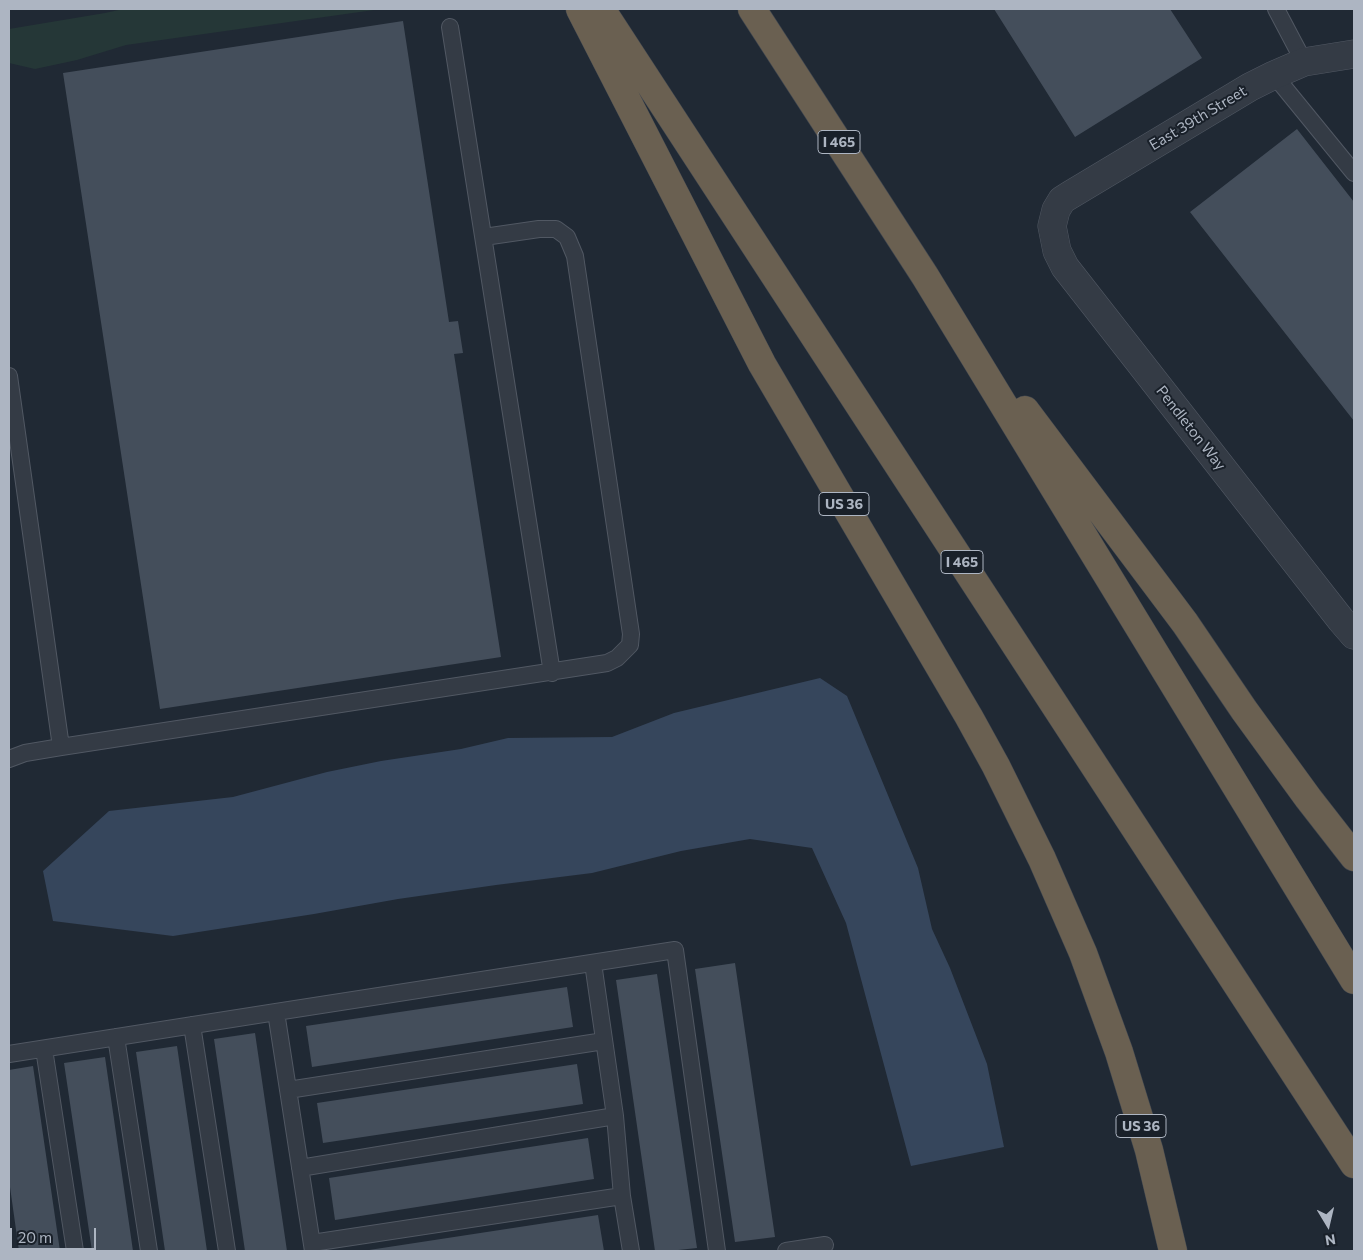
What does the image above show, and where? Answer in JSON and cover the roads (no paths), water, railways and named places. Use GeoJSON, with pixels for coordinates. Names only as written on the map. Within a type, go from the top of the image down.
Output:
{"type":"FeatureCollection","features":[{"type":"Feature","properties":{"kind":"highway","name":"US 36"},"geometry":{"type":"LineString","coordinates":[[580,9],[762,364],[969,717],[996,766],[1038,851],[1082,954],[1119,1052],[1149,1150],[1173,1251]]}},
{"type":"Feature","properties":{"kind":"highway","name":"I 465"},"geometry":{"type":"LineString","coordinates":[[601,9],[1354,1164]]}},
{"type":"Feature","properties":{"kind":"highway","name":"I 465"},"geometry":{"type":"LineString","coordinates":[[752,9],[925,276],[1354,980]]}},
{"type":"Feature","properties":{"kind":"highway"},"geometry":{"type":"LineString","coordinates":[[925,276],[1184,623],[1244,710],[1354,857]]}},
{"type":"Feature","properties":{"kind":"street","name":"East 39th Street"},"geometry":{"type":"LineString","coordinates":[[1056,210],[1062,200],[1070,195],[1274,75],[1304,62],[1354,54]]}},
{"type":"Feature","properties":{"kind":"street","name":"Pendleton Way"},"geometry":{"type":"LineString","coordinates":[[1056,210],[1053,232],[1057,251],[1065,267],[1354,635]]}},
{"type":"Feature","properties":{"kind":"lane"},"geometry":{"type":"LineString","coordinates":[[1276,9],[1304,62]]}},
{"type":"Feature","properties":{"kind":"lane"},"geometry":{"type":"LineString","coordinates":[[450,27],[552,673]]}},
{"type":"Feature","properties":{"kind":"lane"},"geometry":{"type":"LineString","coordinates":[[1274,75],[1354,173]]}},
{"type":"Feature","properties":{"kind":"lane"},"geometry":{"type":"LineString","coordinates":[[9,759],[26,753],[61,747],[552,673],[607,663],[617,658],[630,645],[632,634],[575,256],[567,237],[556,229],[539,229],[484,237]]}},
{"type":"Feature","properties":{"kind":"lane"},"geometry":{"type":"LineString","coordinates":[[9,376],[61,747]]}},
{"type":"Feature","properties":{"kind":"lane"},"geometry":{"type":"LineString","coordinates":[[9,1054],[675,950],[718,1251]]}},
{"type":"Feature","properties":{"kind":"lane"},"geometry":{"type":"LineString","coordinates":[[593,963],[615,1116],[622,1196],[631,1251]]}},
{"type":"Feature","properties":{"kind":"lane"},"geometry":{"type":"LineString","coordinates":[[276,1012],[312,1247],[622,1196]]}},
{"type":"Feature","properties":{"kind":"lane"},"geometry":{"type":"LineString","coordinates":[[192,1025],[227,1251]]}},
{"type":"Feature","properties":{"kind":"lane"},"geometry":{"type":"LineString","coordinates":[[116,1037],[149,1251]]}},
{"type":"Feature","properties":{"kind":"lane"},"geometry":{"type":"LineString","coordinates":[[288,1090],[604,1041]]}},
{"type":"Feature","properties":{"kind":"lane"},"geometry":{"type":"LineString","coordinates":[[44,1049],[75,1251]]}},
{"type":"Feature","properties":{"kind":"lane"},"geometry":{"type":"LineString","coordinates":[[300,1168],[615,1116]]}},
{"type":"Feature","properties":{"kind":"lane"},"geometry":{"type":"LineString","coordinates":[[786,1251],[825,1245]]}},
{"type":"Feature","properties":{"kind":"water"},"geometry":{"type":"Polygon","coordinates":[[[820,678],[847,696],[918,868],[932,929],[950,968],[987,1064],[1004,1147],[911,1166],[846,923],[812,848],[750,839],[681,851],[592,873],[398,899],[173,936],[53,921],[43,871],[109,811],[233,797],[327,772],[381,761],[461,749],[508,738],[612,737],[674,713],[820,678]]]}}]}
